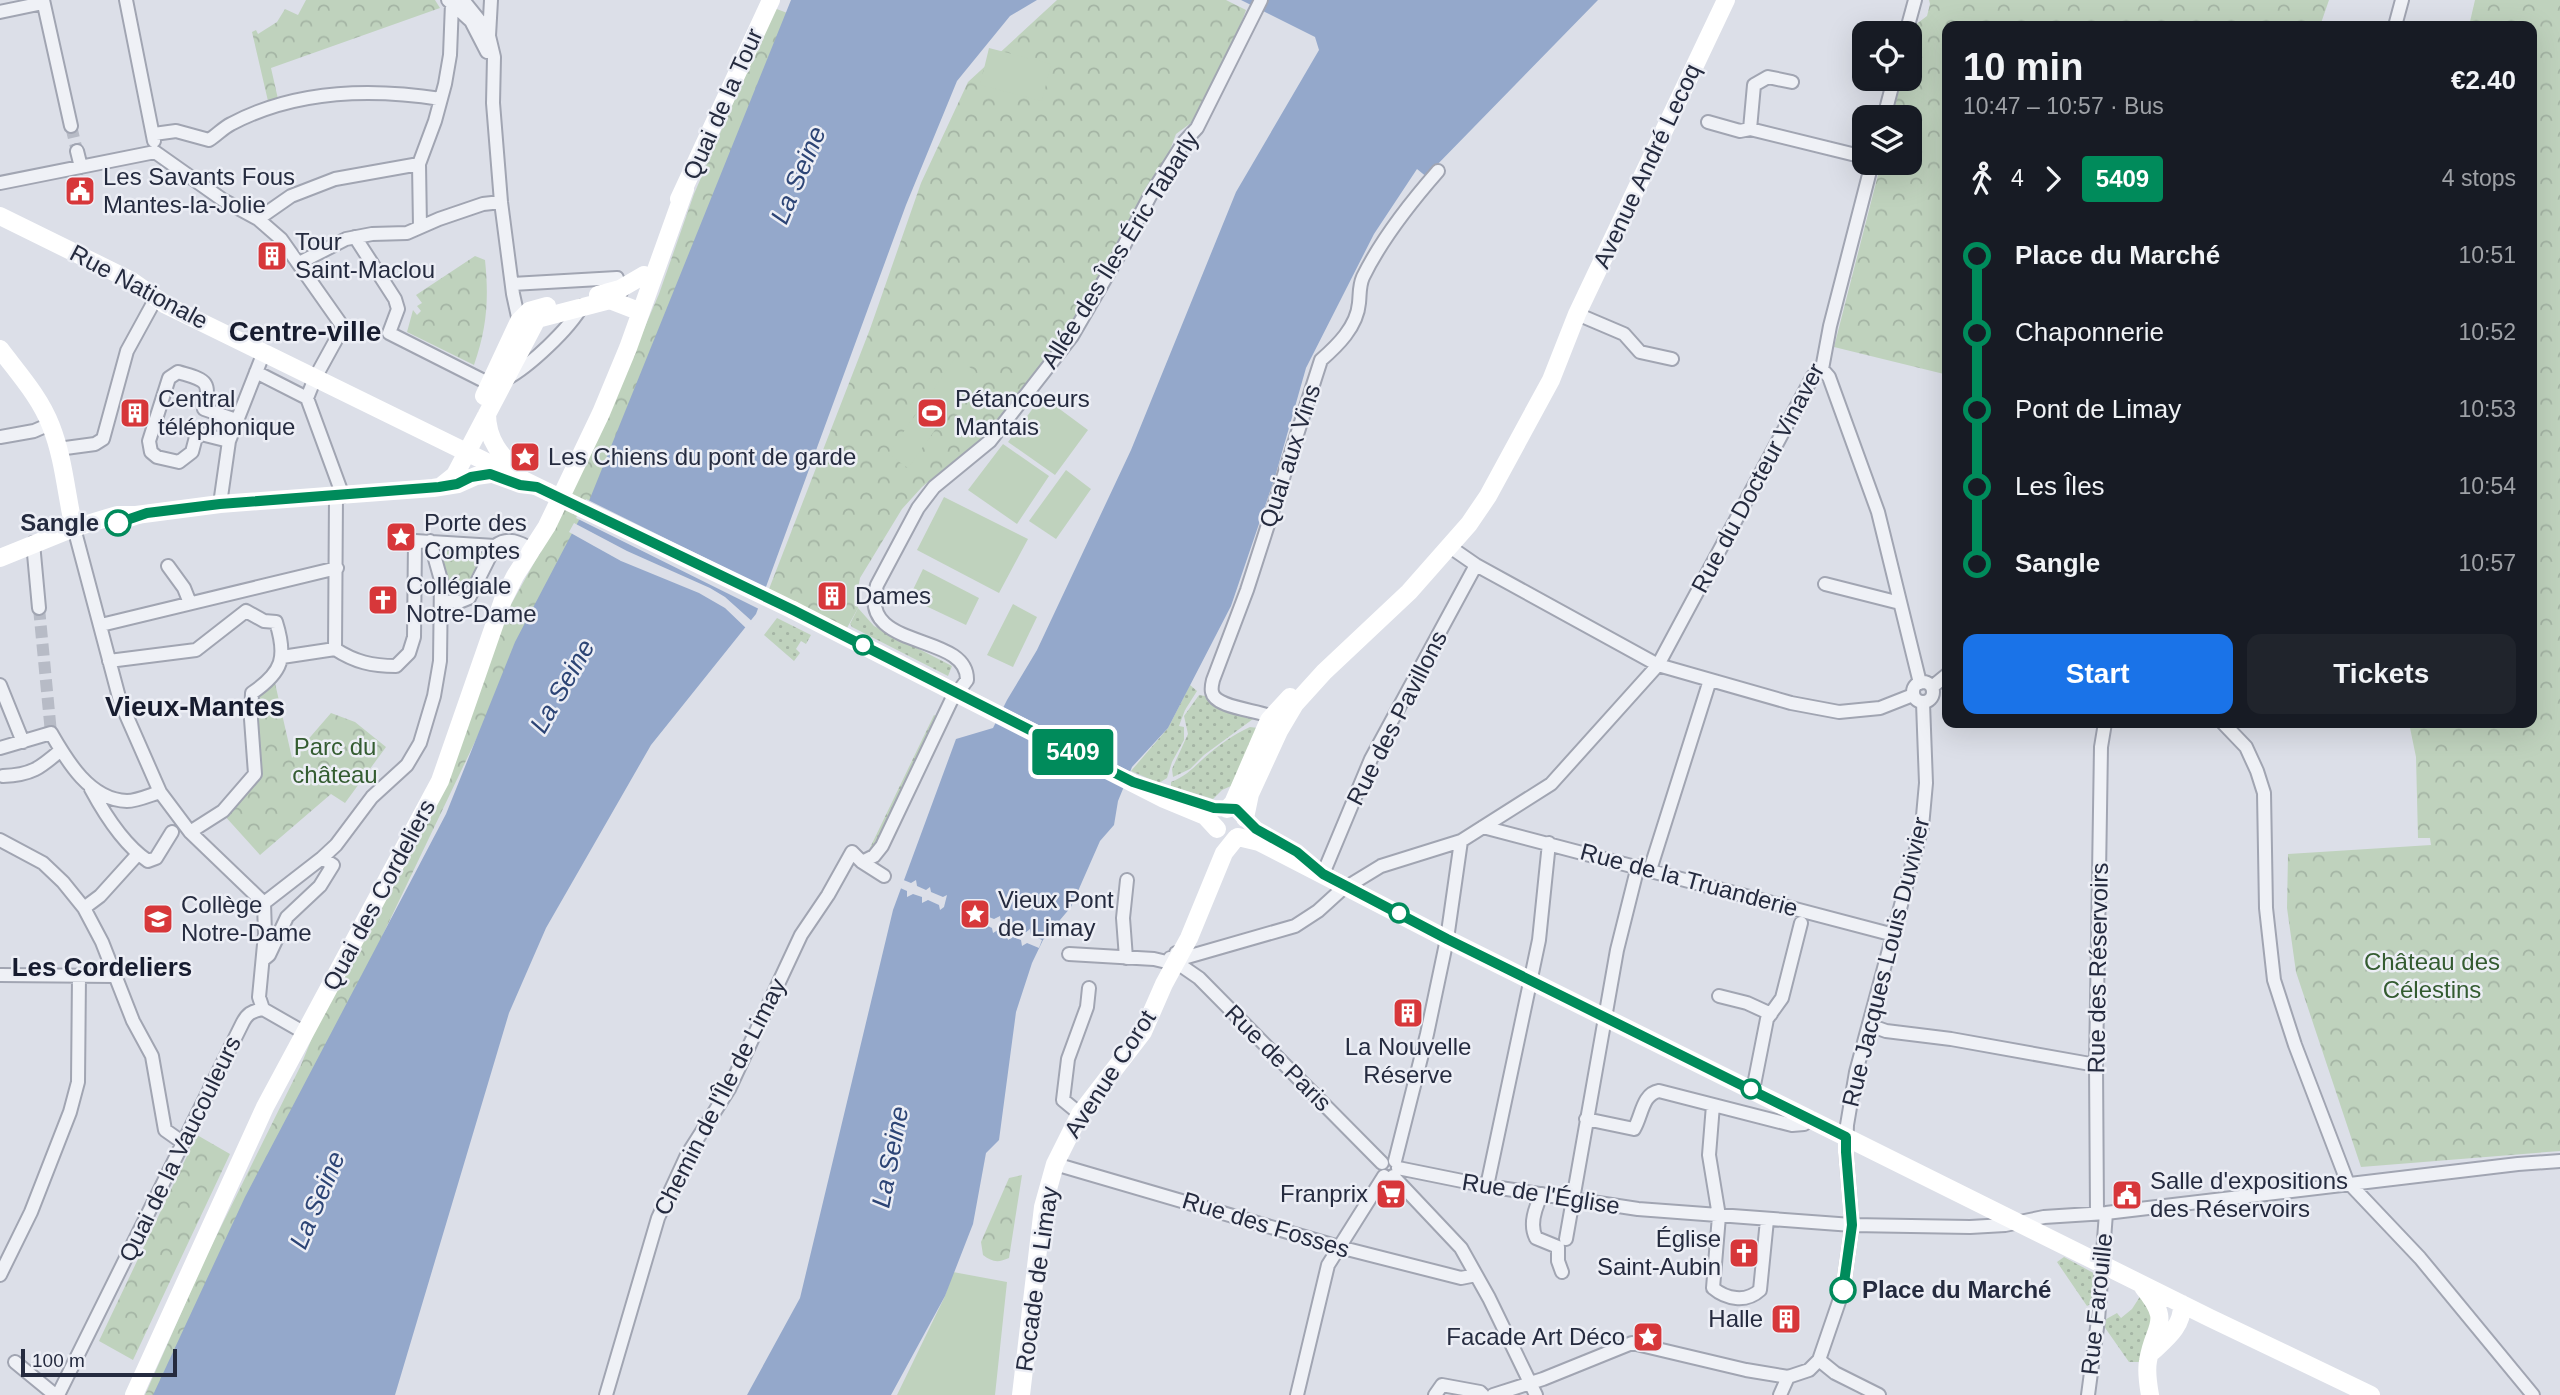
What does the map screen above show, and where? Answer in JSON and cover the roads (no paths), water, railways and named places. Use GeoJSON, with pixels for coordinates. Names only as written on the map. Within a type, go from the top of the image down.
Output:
{"type":"FeatureCollection","features":[{"type":"Feature","properties":{"kind":"main road","name":"Quai de la Tour"},"geometry":{"type":"LineString","coordinates":[[685,189],[762,9],[771,0]]}},
{"type":"Feature","properties":{"kind":"main road","name":"Avenue André Lecoq"},"geometry":{"type":"LineString","coordinates":[[1226,810],[1233,803],[1278,719],[1394,607],[1450,547],[1488,496],[1557,368],[1577,314],[1726,0]]}},
{"type":"Feature","properties":{"kind":"main road"},"geometry":{"type":"LineString","coordinates":[[439,487],[452,478],[498,381],[531,326],[540,317],[629,296],[644,275],[660,236],[685,189]]}},
{"type":"Feature","properties":{"kind":"main road","name":"Quai des Cordeliers"},"geometry":{"type":"LineString","coordinates":[[134,1395],[265,1107],[440,781],[500,608],[515,576],[552,516],[610,389],[629,296],[685,189]]}},
{"type":"Feature","properties":{"kind":"main road","name":"Rue Nationale"},"geometry":{"type":"LineString","coordinates":[[0,216],[130,280],[166,304],[462,454]]}},
{"type":"Feature","properties":{"kind":"main road"},"geometry":{"type":"LineString","coordinates":[[462,454],[487,414],[519,321],[534,310],[629,296]]}},
{"type":"Feature","properties":{"kind":"main road"},"geometry":{"type":"LineString","coordinates":[[3,359],[33,393],[50,424],[58,449],[74,528]]}},
{"type":"Feature","properties":{"kind":"main road"},"geometry":{"type":"LineString","coordinates":[[487,414],[488,429],[494,444],[504,458],[537,487]]}},
{"type":"Feature","properties":{"kind":"main road"},"geometry":{"type":"LineString","coordinates":[[462,454],[490,474],[520,485],[537,487]]}},
{"type":"Feature","properties":{"kind":"main road"},"geometry":{"type":"LineString","coordinates":[[462,454],[537,487],[793,610],[1164,799],[1205,816],[1228,838],[1254,840],[1447,939],[2238,1332],[2371,1395]]}},
{"type":"Feature","properties":{"kind":"main road"},"geometry":{"type":"LineString","coordinates":[[0,558],[74,528],[117,515],[439,487],[490,474]]}},
{"type":"Feature","properties":{"kind":"main road","name":"Avenue André Lecoq"},"geometry":{"type":"LineString","coordinates":[[1245,819],[1250,794],[1278,719]]}},
{"type":"Feature","properties":{"kind":"main road"},"geometry":{"type":"LineString","coordinates":[[1133,782],[1226,810],[1236,809],[1256,829],[1302,855],[1323,874]]}},
{"type":"Feature","properties":{"kind":"main road"},"geometry":{"type":"LineString","coordinates":[[1218,830],[1217,820],[1226,810]]}},
{"type":"Feature","properties":{"kind":"main road"},"geometry":{"type":"LineString","coordinates":[[1237,838],[1246,828],[1245,819]]}},
{"type":"Feature","properties":{"kind":"main road","name":"Avenue Corot"},"geometry":{"type":"LineString","coordinates":[[1055,1164],[1080,1114],[1143,1031],[1174,959],[1216,848],[1218,830]]}},
{"type":"Feature","properties":{"kind":"main road","name":"Avenue Corot"},"geometry":{"type":"LineString","coordinates":[[1174,959],[1224,853],[1237,838]]}},
{"type":"Feature","properties":{"kind":"main road","name":"Rocade de Limay"},"geometry":{"type":"LineString","coordinates":[[1021,1395],[1043,1207],[1055,1164]]}},
{"type":"Feature","properties":{"kind":"main road"},"geometry":{"type":"LineString","coordinates":[[2139,1282],[2156,1303],[2167,1327]]}},
{"type":"Feature","properties":{"kind":"main road"},"geometry":{"type":"LineString","coordinates":[[2150,1395],[2150,1353],[2182,1304]]}},
{"type":"Feature","properties":{"kind":"main road"},"geometry":{"type":"LineString","coordinates":[[2167,1327],[2210,1318]]}},
{"type":"Feature","properties":{"kind":"main road"},"geometry":{"type":"LineString","coordinates":[[2238,1332],[2357,1395]]}},
{"type":"Feature","properties":{"kind":"street"},"geometry":{"type":"LineString","coordinates":[[126,0],[155,152]]}},
{"type":"Feature","properties":{"kind":"street"},"geometry":{"type":"LineString","coordinates":[[491,0],[481,20],[484,45],[492,70]]}},
{"type":"Feature","properties":{"kind":"street","name":"Allée des Îles Éric Tabarly"},"geometry":{"type":"LineString","coordinates":[[957,694],[967,680],[964,666],[954,656],[887,625],[878,615],[875,606],[877,585],[926,497],[934,487],[990,441],[1072,336],[1150,195],[1184,142],[1197,128],[1261,0]]}},
{"type":"Feature","properties":{"kind":"street"},"geometry":{"type":"LineString","coordinates":[[1909,21],[1915,0]]}},
{"type":"Feature","properties":{"kind":"street"},"geometry":{"type":"LineString","coordinates":[[2396,21],[2402,0]]}},
{"type":"Feature","properties":{"kind":"street"},"geometry":{"type":"LineString","coordinates":[[454,1],[481,20],[489,36],[494,57],[492,70],[501,202],[512,284],[524,339]]}},
{"type":"Feature","properties":{"kind":"street"},"geometry":{"type":"LineString","coordinates":[[419,227],[419,164],[441,99],[450,55],[454,1]]}},
{"type":"Feature","properties":{"kind":"street"},"geometry":{"type":"LineString","coordinates":[[0,12],[43,2],[71,126]]}},
{"type":"Feature","properties":{"kind":"street"},"geometry":{"type":"LineString","coordinates":[[1750,129],[1754,85],[1768,77],[1792,82]]}},
{"type":"Feature","properties":{"kind":"street"},"geometry":{"type":"LineString","coordinates":[[153,134],[176,131],[209,140],[232,124],[274,106],[337,95],[362,92],[401,93],[441,99]]}},
{"type":"Feature","properties":{"kind":"street"},"geometry":{"type":"LineString","coordinates":[[1708,122],[1741,131],[1750,129],[1852,154]]}},
{"type":"Feature","properties":{"kind":"street"},"geometry":{"type":"LineString","coordinates":[[77,151],[81,167]]}},
{"type":"Feature","properties":{"kind":"street"},"geometry":{"type":"LineString","coordinates":[[0,183],[155,152],[223,200],[258,219],[281,239],[299,263],[344,327],[315,378],[307,398],[340,496],[335,649]]}},
{"type":"Feature","properties":{"kind":"street"},"geometry":{"type":"LineString","coordinates":[[258,219],[291,196],[335,178],[419,164]]}},
{"type":"Feature","properties":{"kind":"street","name":"Quai aux Vins"},"geometry":{"type":"LineString","coordinates":[[1278,719],[1216,699],[1212,691],[1213,680],[1247,590],[1321,360],[1348,332],[1359,305],[1363,277],[1380,247],[1412,201],[1438,171]]}},
{"type":"Feature","properties":{"kind":"street","name":"Rue du Docteur Vinaver"},"geometry":{"type":"LineString","coordinates":[[1069,954],[1174,959],[1295,926],[1381,866],[1461,841],[1551,784],[1658,665],[1784,427],[1813,376],[1822,369],[1830,326],[1869,175]]}},
{"type":"Feature","properties":{"kind":"street"},"geometry":{"type":"LineString","coordinates":[[299,263],[346,239],[372,234],[407,233],[483,204],[501,202]]}},
{"type":"Feature","properties":{"kind":"street"},"geometry":{"type":"LineString","coordinates":[[355,237],[395,299],[398,309],[389,332],[498,381],[537,355],[576,318],[582,306]]}},
{"type":"Feature","properties":{"kind":"street"},"geometry":{"type":"LineString","coordinates":[[512,284],[629,296]]}},
{"type":"Feature","properties":{"kind":"street"},"geometry":{"type":"LineString","coordinates":[[58,449],[94,444],[103,439],[127,351],[156,298]]}},
{"type":"Feature","properties":{"kind":"street"},"geometry":{"type":"LineString","coordinates":[[1577,314],[1624,334],[1640,352],[1672,359]]}},
{"type":"Feature","properties":{"kind":"street"},"geometry":{"type":"LineString","coordinates":[[220,504],[229,442],[264,352]]}},
{"type":"Feature","properties":{"kind":"street"},"geometry":{"type":"LineString","coordinates":[[1450,547],[1476,565],[1658,665],[1791,703],[1839,712],[1880,708],[1933,696],[1926,685],[1900,603],[1878,512],[1829,377],[1822,369]]}},
{"type":"Feature","properties":{"kind":"street"},"geometry":{"type":"LineString","coordinates":[[178,372],[202,379],[209,392],[197,433],[192,452],[178,462],[157,457],[151,452],[149,441],[169,378],[178,372]]}},
{"type":"Feature","properties":{"kind":"street"},"geometry":{"type":"LineString","coordinates":[[256,372],[307,398]]}},
{"type":"Feature","properties":{"kind":"street"},"geometry":{"type":"LineString","coordinates":[[204,408],[236,420]]}},
{"type":"Feature","properties":{"kind":"street"},"geometry":{"type":"LineString","coordinates":[[0,437],[34,431],[50,424]]}},
{"type":"Feature","properties":{"kind":"street"},"geometry":{"type":"LineString","coordinates":[[197,433],[229,442]]}},
{"type":"Feature","properties":{"kind":"street"},"geometry":{"type":"LineString","coordinates":[[74,528],[127,720],[160,792],[190,832],[264,903],[265,933],[259,997],[263,1009],[305,1034]]}},
{"type":"Feature","properties":{"kind":"street"},"geometry":{"type":"LineString","coordinates":[[442,601],[459,603],[469,598],[495,546],[500,542],[513,540],[533,550]]}},
{"type":"Feature","properties":{"kind":"street"},"geometry":{"type":"LineString","coordinates":[[282,657],[335,649],[361,663],[396,666],[409,653],[414,638],[415,541],[495,546]]}},
{"type":"Feature","properties":{"kind":"street"},"geometry":{"type":"LineString","coordinates":[[264,903],[322,858],[347,832],[372,797],[407,765],[424,734],[438,677],[442,601],[440,580],[430,541]]}},
{"type":"Feature","properties":{"kind":"street"},"geometry":{"type":"LineString","coordinates":[[33,544],[39,608]]}},
{"type":"Feature","properties":{"kind":"street","name":"Rue des Pavillons"},"geometry":{"type":"LineString","coordinates":[[1323,874],[1371,759],[1476,565]]}},
{"type":"Feature","properties":{"kind":"street"},"geometry":{"type":"LineString","coordinates":[[168,566],[184,587],[190,603]]}},
{"type":"Feature","properties":{"kind":"street"},"geometry":{"type":"LineString","coordinates":[[101,625],[337,568]]}},
{"type":"Feature","properties":{"kind":"street"},"geometry":{"type":"LineString","coordinates":[[1825,584],[1900,603]]}},
{"type":"Feature","properties":{"kind":"street"},"geometry":{"type":"LineString","coordinates":[[109,661],[196,650],[246,611],[264,621],[276,622],[282,643],[282,657],[275,674],[252,693],[251,719],[256,774],[223,811],[190,832]]}},
{"type":"Feature","properties":{"kind":"street"},"geometry":{"type":"LineString","coordinates":[[1918,699],[1914,687],[1926,685],[1942,677]]}},
{"type":"Feature","properties":{"kind":"street"},"geometry":{"type":"LineString","coordinates":[[1566,1239],[1617,950],[1710,680]]}},
{"type":"Feature","properties":{"kind":"street"},"geometry":{"type":"LineString","coordinates":[[0,685],[23,742]]}},
{"type":"Feature","properties":{"kind":"street"},"geometry":{"type":"LineString","coordinates":[[862,862],[874,856],[882,846],[951,701],[957,694]]}},
{"type":"Feature","properties":{"kind":"street","name":"Rue Jacques Louis Duvivier"},"geometry":{"type":"LineString","coordinates":[[1819,1360],[1843,1290],[1852,1225],[1846,1137],[1856,1072],[1922,827],[1926,783],[1918,699]]}},
{"type":"Feature","properties":{"kind":"street","name":"Rue des Réservoirs"},"geometry":{"type":"LineString","coordinates":[[2101,1213],[2096,1065],[2101,747],[2104,728]]}},
{"type":"Feature","properties":{"kind":"street"},"geometry":{"type":"LineString","coordinates":[[2228,728],[2245,747],[2258,771],[2264,793],[2266,908],[2274,980],[2295,1045],[2347,1181],[2420,1258],[2533,1395]]}},
{"type":"Feature","properties":{"kind":"street"},"geometry":{"type":"LineString","coordinates":[[0,748],[51,733],[91,789],[102,810],[138,854],[148,861],[156,858],[172,832]]}},
{"type":"Feature","properties":{"kind":"street"},"geometry":{"type":"LineString","coordinates":[[3,776],[20,776],[37,770],[61,750]]}},
{"type":"Feature","properties":{"kind":"street"},"geometry":{"type":"LineString","coordinates":[[91,789],[127,801],[160,792]]}},
{"type":"Feature","properties":{"kind":"street","name":"Rue de la Truanderie"},"geometry":{"type":"LineString","coordinates":[[1483,827],[1644,868],[1802,917],[1894,935]]}},
{"type":"Feature","properties":{"kind":"street"},"geometry":{"type":"LineString","coordinates":[[0,840],[43,863],[84,908],[102,942],[133,1021],[152,1056],[165,1130],[182,1142]]}},
{"type":"Feature","properties":{"kind":"street"},"geometry":{"type":"LineString","coordinates":[[1297,1395],[1328,1265],[1391,1169],[1427,1034],[1447,939],[1461,841]]}},
{"type":"Feature","properties":{"kind":"street"},"geometry":{"type":"LineString","coordinates":[[1487,1186],[1531,980],[1543,913],[1549,843]]}},
{"type":"Feature","properties":{"kind":"street","name":"Chemin de l'Île de Limay"},"geometry":{"type":"LineString","coordinates":[[606,1395],[658,1218],[687,1155],[729,1089],[801,936],[852,852],[862,862]]}},
{"type":"Feature","properties":{"kind":"street"},"geometry":{"type":"LineString","coordinates":[[84,908],[100,895],[138,854]]}},
{"type":"Feature","properties":{"kind":"street"},"geometry":{"type":"LineString","coordinates":[[263,960],[269,955],[287,917],[320,887],[332,866],[322,858]]}},
{"type":"Feature","properties":{"kind":"street"},"geometry":{"type":"LineString","coordinates":[[862,862],[884,876]]}},
{"type":"Feature","properties":{"kind":"street"},"geometry":{"type":"LineString","coordinates":[[1126,880],[1123,918],[1126,958]]}},
{"type":"Feature","properties":{"kind":"street"},"geometry":{"type":"LineString","coordinates":[[1753,1090],[1767,1019],[1782,998],[1802,917]]}},
{"type":"Feature","properties":{"kind":"street","name":"Rue de Paris"},"geometry":{"type":"LineString","coordinates":[[1174,959],[1199,978],[1391,1169],[1461,1248],[1489,1298],[1536,1395]]}},
{"type":"Feature","properties":{"kind":"street"},"geometry":{"type":"LineString","coordinates":[[0,975],[114,976]]}},
{"type":"Feature","properties":{"kind":"street"},"geometry":{"type":"LineString","coordinates":[[0,1275],[31,1212],[70,1112],[78,1082],[79,976]]}},
{"type":"Feature","properties":{"kind":"street"},"geometry":{"type":"LineString","coordinates":[[1080,1114],[1063,1100],[1068,1059],[1087,1007],[1089,988]]}},
{"type":"Feature","properties":{"kind":"street"},"geometry":{"type":"LineString","coordinates":[[1719,996],[1747,1003],[1771,1014]]}},
{"type":"Feature","properties":{"kind":"street","name":"Quai de la Vaucouleurs"},"geometry":{"type":"LineString","coordinates":[[56,1395],[247,1015],[263,1009]]}},
{"type":"Feature","properties":{"kind":"street"},"geometry":{"type":"LineString","coordinates":[[1869,1025],[1896,1033],[1951,1039],[2096,1065]]}},
{"type":"Feature","properties":{"kind":"street"},"geometry":{"type":"LineString","coordinates":[[1586,1119],[1634,1129],[1647,1097],[1652,1092],[1659,1091],[1792,1125],[1804,1124],[1811,1119]]}},
{"type":"Feature","properties":{"kind":"street"},"geometry":{"type":"LineString","coordinates":[[1713,1105],[1709,1156],[1719,1216],[1713,1288],[1722,1296],[1741,1299],[1760,1290],[1767,1220]]}},
{"type":"Feature","properties":{"kind":"street","name":"Rue de l'Église"},"geometry":{"type":"LineString","coordinates":[[1391,1169],[1638,1209],[1852,1225],[1970,1227],[2560,1161]]}},
{"type":"Feature","properties":{"kind":"street","name":"Rue des Fosses"},"geometry":{"type":"LineString","coordinates":[[1055,1164],[1339,1247],[1461,1279],[1476,1275]]}},
{"type":"Feature","properties":{"kind":"street"},"geometry":{"type":"LineString","coordinates":[[1542,1194],[1536,1206],[1532,1230],[1536,1238],[1558,1247],[1558,1261],[1562,1272]]}},
{"type":"Feature","properties":{"kind":"street","name":"Rue Farouille"},"geometry":{"type":"LineString","coordinates":[[2088,1395],[2098,1320],[2102,1263],[2101,1213]]}},
{"type":"Feature","properties":{"kind":"street"},"geometry":{"type":"LineString","coordinates":[[1493,1395],[1632,1343],[1746,1370],[1788,1377],[1809,1370],[1819,1360],[1835,1373],[1879,1395]]}},
{"type":"Feature","properties":{"kind":"street"},"geometry":{"type":"LineString","coordinates":[[15,1362],[56,1395]]}},
{"type":"Feature","properties":{"kind":"street"},"geometry":{"type":"LineString","coordinates":[[1780,1395],[1788,1377]]}},
{"type":"Feature","properties":{"kind":"street"},"geometry":{"type":"LineString","coordinates":[[1435,1395],[1442,1385],[1480,1392],[1483,1395]]}},
{"type":"Feature","properties":{"kind":"water","name":"La Seine"},"geometry":{"type":"Polygon","coordinates":[[[791,0],[1037,0],[1010,16],[957,81],[906,205],[756,614],[651,745],[546,928],[509,1013],[395,1395],[153,1395],[245,1197],[446,814],[515,642],[589,501],[791,0]]]}},
{"type":"Feature","properties":{"kind":"water","name":"La Seine"},"geometry":{"type":"Polygon","coordinates":[[[1241,0],[1598,0],[1431,171],[1428,178],[1417,169],[1374,234],[1306,368],[1275,477],[1231,606],[1168,728],[1132,767],[1118,801],[1114,825],[1100,841],[1071,907],[1043,940],[1032,963],[1016,1012],[999,1140],[986,1153],[973,1224],[945,1296],[891,1395],[747,1395],[800,1298],[893,910],[956,739],[993,728],[1037,650],[1131,450],[1236,192],[1319,50],[1315,37],[1241,0]]]}},
{"type":"Feature","properties":{"kind":"tunnel"},"geometry":{"type":"LineString","coordinates":[[71,126],[77,151]]}},
{"type":"Feature","properties":{"kind":"tunnel"},"geometry":{"type":"LineString","coordinates":[[39,608],[51,733]]}},
{"type":"Feature","properties":{"kind":"place","name":"Les Savants Fous Mantes-la-Jolie"},"geometry":{"type":"Point","coordinates":[80,191]}},
{"type":"Feature","properties":{"kind":"place","name":"Tour Saint-Maclou"},"geometry":{"type":"Point","coordinates":[272,256]}},
{"type":"Feature","properties":{"kind":"place","name":"Central téléphonique"},"geometry":{"type":"Point","coordinates":[135,413]}},
{"type":"Feature","properties":{"kind":"place","name":"Pétancoeurs Mantais"},"geometry":{"type":"Point","coordinates":[932,413]}},
{"type":"Feature","properties":{"kind":"place","name":"Les Chiens du pont de garde"},"geometry":{"type":"Point","coordinates":[525,457]}},
{"type":"Feature","properties":{"kind":"place","name":"Sangle"},"geometry":{"type":"Point","coordinates":[118,523]}},
{"type":"Feature","properties":{"kind":"place","name":"Porte des Comptes"},"geometry":{"type":"Point","coordinates":[401,537]}},
{"type":"Feature","properties":{"kind":"place","name":"Dames"},"geometry":{"type":"Point","coordinates":[832,596]}},
{"type":"Feature","properties":{"kind":"place","name":"Collégiale Notre-Dame"},"geometry":{"type":"Point","coordinates":[383,600]}},
{"type":"Feature","properties":{"kind":"place","name":"Vieux Pont de Limay"},"geometry":{"type":"Point","coordinates":[975,914]}},
{"type":"Feature","properties":{"kind":"place","name":"Collège Notre-Dame"},"geometry":{"type":"Point","coordinates":[158,919]}},
{"type":"Feature","properties":{"kind":"place","name":"La Nouvelle Réserve"},"geometry":{"type":"Point","coordinates":[1408,1013]}},
{"type":"Feature","properties":{"kind":"place","name":"Franprix"},"geometry":{"type":"Point","coordinates":[1391,1194]}},
{"type":"Feature","properties":{"kind":"place","name":"Salle d'expositions des Réservoirs"},"geometry":{"type":"Point","coordinates":[2127,1195]}},
{"type":"Feature","properties":{"kind":"place","name":"Église Saint-Aubin"},"geometry":{"type":"Point","coordinates":[1744,1253]}},
{"type":"Feature","properties":{"kind":"place","name":"Place du Marché"},"geometry":{"type":"Point","coordinates":[1843,1290]}},
{"type":"Feature","properties":{"kind":"place","name":"Halle"},"geometry":{"type":"Point","coordinates":[1786,1319]}},
{"type":"Feature","properties":{"kind":"place","name":"Facade Art Déco"},"geometry":{"type":"Point","coordinates":[1648,1337]}},
{"type":"Feature","properties":{"kind":"district","name":"Centre-ville"},"geometry":{"type":"Point","coordinates":[305,331]}},
{"type":"Feature","properties":{"kind":"district","name":"Vieux-Mantes"},"geometry":{"type":"Point","coordinates":[195,706]}},
{"type":"Feature","properties":{"kind":"district","name":"Les Cordeliers"},"geometry":{"type":"Point","coordinates":[102,967]}},
{"type":"Feature","properties":{"kind":"park label","name":"Parc du château"},"geometry":{"type":"Point","coordinates":[335,761]}},
{"type":"Feature","properties":{"kind":"park label","name":"Château des Célestins"},"geometry":{"type":"Point","coordinates":[2432,976]}}]}
